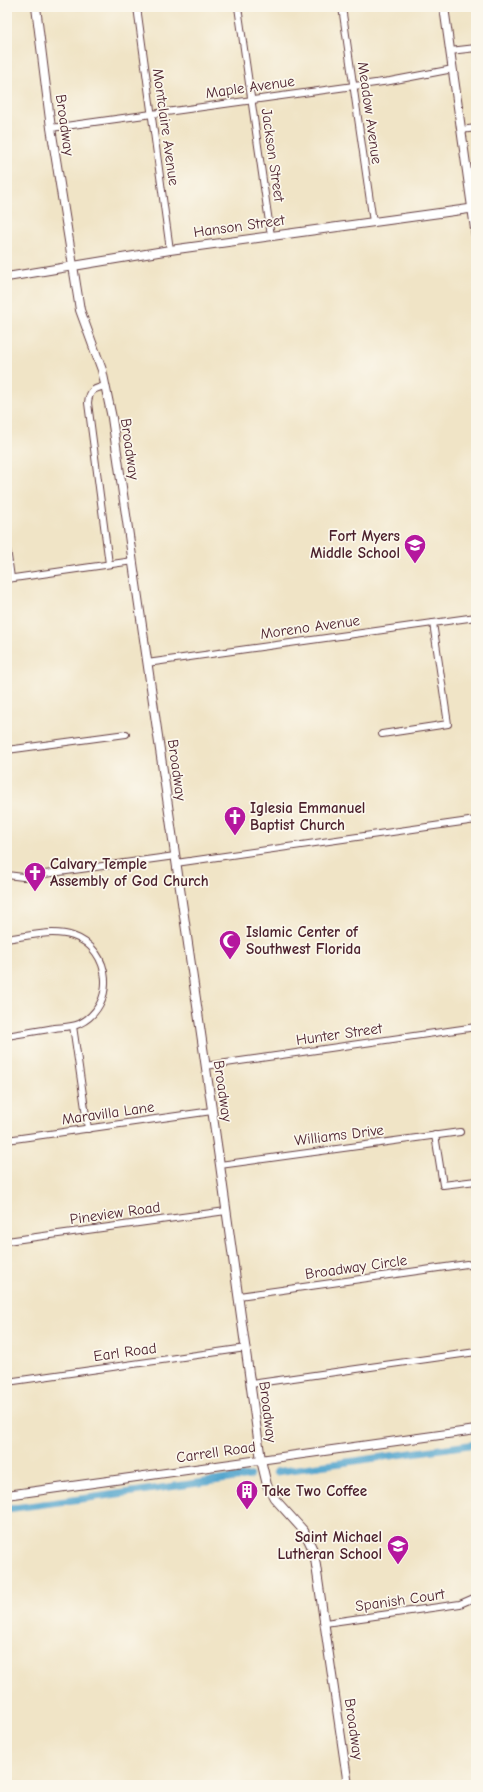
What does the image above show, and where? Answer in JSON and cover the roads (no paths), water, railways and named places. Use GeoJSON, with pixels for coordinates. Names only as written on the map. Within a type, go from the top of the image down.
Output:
{"type":"FeatureCollection","features":[{"type":"Feature","properties":{"kind":"street","name":"Broadway"},"geometry":{"type":"LineString","coordinates":[[36,7],[51,128],[80,310],[98,356],[106,386],[133,561],[261,1460],[267,1485],[274,1498],[304,1531],[314,1552],[348,1785]]}},
{"type":"Feature","properties":{"kind":"street","name":"Montclaire Avenue"},"geometry":{"type":"LineString","coordinates":[[137,7],[170,250]]}},
{"type":"Feature","properties":{"kind":"street","name":"Jackson Street"},"geometry":{"type":"LineString","coordinates":[[238,7],[271,236]]}},
{"type":"Feature","properties":{"kind":"street","name":"Meadow Avenue"},"geometry":{"type":"LineString","coordinates":[[342,7],[373,222]]}},
{"type":"Feature","properties":{"kind":"street"},"geometry":{"type":"LineString","coordinates":[[444,7],[461,130],[474,209],[476,236]]}},
{"type":"Feature","properties":{"kind":"street"},"geometry":{"type":"LineString","coordinates":[[450,51],[476,48]]}},
{"type":"Feature","properties":{"kind":"street","name":"Maple Avenue"},"geometry":{"type":"LineString","coordinates":[[51,128],[408,78],[453,69]]}},
{"type":"Feature","properties":{"kind":"street"},"geometry":{"type":"LineString","coordinates":[[461,130],[476,128]]}},
{"type":"Feature","properties":{"kind":"street","name":"Hanson Street"},"geometry":{"type":"LineString","coordinates":[[7,277],[170,250],[474,209]]}},
{"type":"Feature","properties":{"kind":"street"},"geometry":{"type":"LineString","coordinates":[[106,386],[92,390],[89,395],[88,403],[109,564]]}},
{"type":"Feature","properties":{"kind":"street"},"geometry":{"type":"LineString","coordinates":[[7,549],[9,578],[133,561]]}},
{"type":"Feature","properties":{"kind":"street","name":"Moreno Avenue"},"geometry":{"type":"LineString","coordinates":[[147,663],[476,617]]}},
{"type":"Feature","properties":{"kind":"street"},"geometry":{"type":"LineString","coordinates":[[382,734],[448,724],[433,623]]}},
{"type":"Feature","properties":{"kind":"street"},"geometry":{"type":"LineString","coordinates":[[7,750],[126,734]]}},
{"type":"Feature","properties":{"kind":"street"},"geometry":{"type":"LineString","coordinates":[[7,875],[23,877],[175,860],[476,820]]}},
{"type":"Feature","properties":{"kind":"street"},"geometry":{"type":"LineString","coordinates":[[7,939],[58,933],[70,935],[82,940],[94,948],[105,969],[104,992],[100,1004],[85,1020],[73,1026],[7,1036]]}},
{"type":"Feature","properties":{"kind":"street"},"geometry":{"type":"LineString","coordinates":[[73,1026],[88,1129]]}},
{"type":"Feature","properties":{"kind":"street","name":"Hunter Street"},"geometry":{"type":"LineString","coordinates":[[205,1066],[476,1027]]}},
{"type":"Feature","properties":{"kind":"street","name":"Maravilla Lane"},"geometry":{"type":"LineString","coordinates":[[7,1140],[212,1112]]}},
{"type":"Feature","properties":{"kind":"street","name":"Williams Drive"},"geometry":{"type":"LineString","coordinates":[[220,1165],[460,1132]]}},
{"type":"Feature","properties":{"kind":"street"},"geometry":{"type":"LineString","coordinates":[[435,1135],[443,1186],[476,1181]]}},
{"type":"Feature","properties":{"kind":"street","name":"Pineview Road"},"geometry":{"type":"LineString","coordinates":[[7,1241],[226,1211]]}},
{"type":"Feature","properties":{"kind":"street","name":"Broadway Circle"},"geometry":{"type":"LineString","coordinates":[[238,1296],[467,1264],[476,1268]]}},
{"type":"Feature","properties":{"kind":"street","name":"Earl Road"},"geometry":{"type":"LineString","coordinates":[[7,1382],[246,1348]]}},
{"type":"Feature","properties":{"kind":"street"},"geometry":{"type":"LineString","coordinates":[[251,1384],[476,1352]]}},
{"type":"Feature","properties":{"kind":"street","name":"Carrell Road"},"geometry":{"type":"LineString","coordinates":[[7,1496],[476,1430]]}},
{"type":"Feature","properties":{"kind":"street","name":"Spanish Court"},"geometry":{"type":"LineString","coordinates":[[325,1623],[460,1604],[476,1597]]}},
{"type":"Feature","properties":{"kind":"waterway"},"geometry":{"type":"LineString","coordinates":[[276,1472],[476,1444]]}},
{"type":"Feature","properties":{"kind":"waterway"},"geometry":{"type":"LineString","coordinates":[[7,1509],[250,1476]]}},
{"type":"Feature","properties":{"kind":"place","name":"Fort Myers Middle School"},"geometry":{"type":"Point","coordinates":[415,564]}},
{"type":"Feature","properties":{"kind":"place","name":"Iglesia Emmanuel Baptist Church"},"geometry":{"type":"Point","coordinates":[235,836]}},
{"type":"Feature","properties":{"kind":"place","name":"Calvary Temple Assembly of God Church"},"geometry":{"type":"Point","coordinates":[35,892]}},
{"type":"Feature","properties":{"kind":"place","name":"Islamic Center of Southwest Florida"},"geometry":{"type":"Point","coordinates":[230,960]}},
{"type":"Feature","properties":{"kind":"place","name":"Take Two Coffee"},"geometry":{"type":"Point","coordinates":[247,1510]}},
{"type":"Feature","properties":{"kind":"place","name":"Saint Michael Lutheran School"},"geometry":{"type":"Point","coordinates":[398,1566]}}]}
